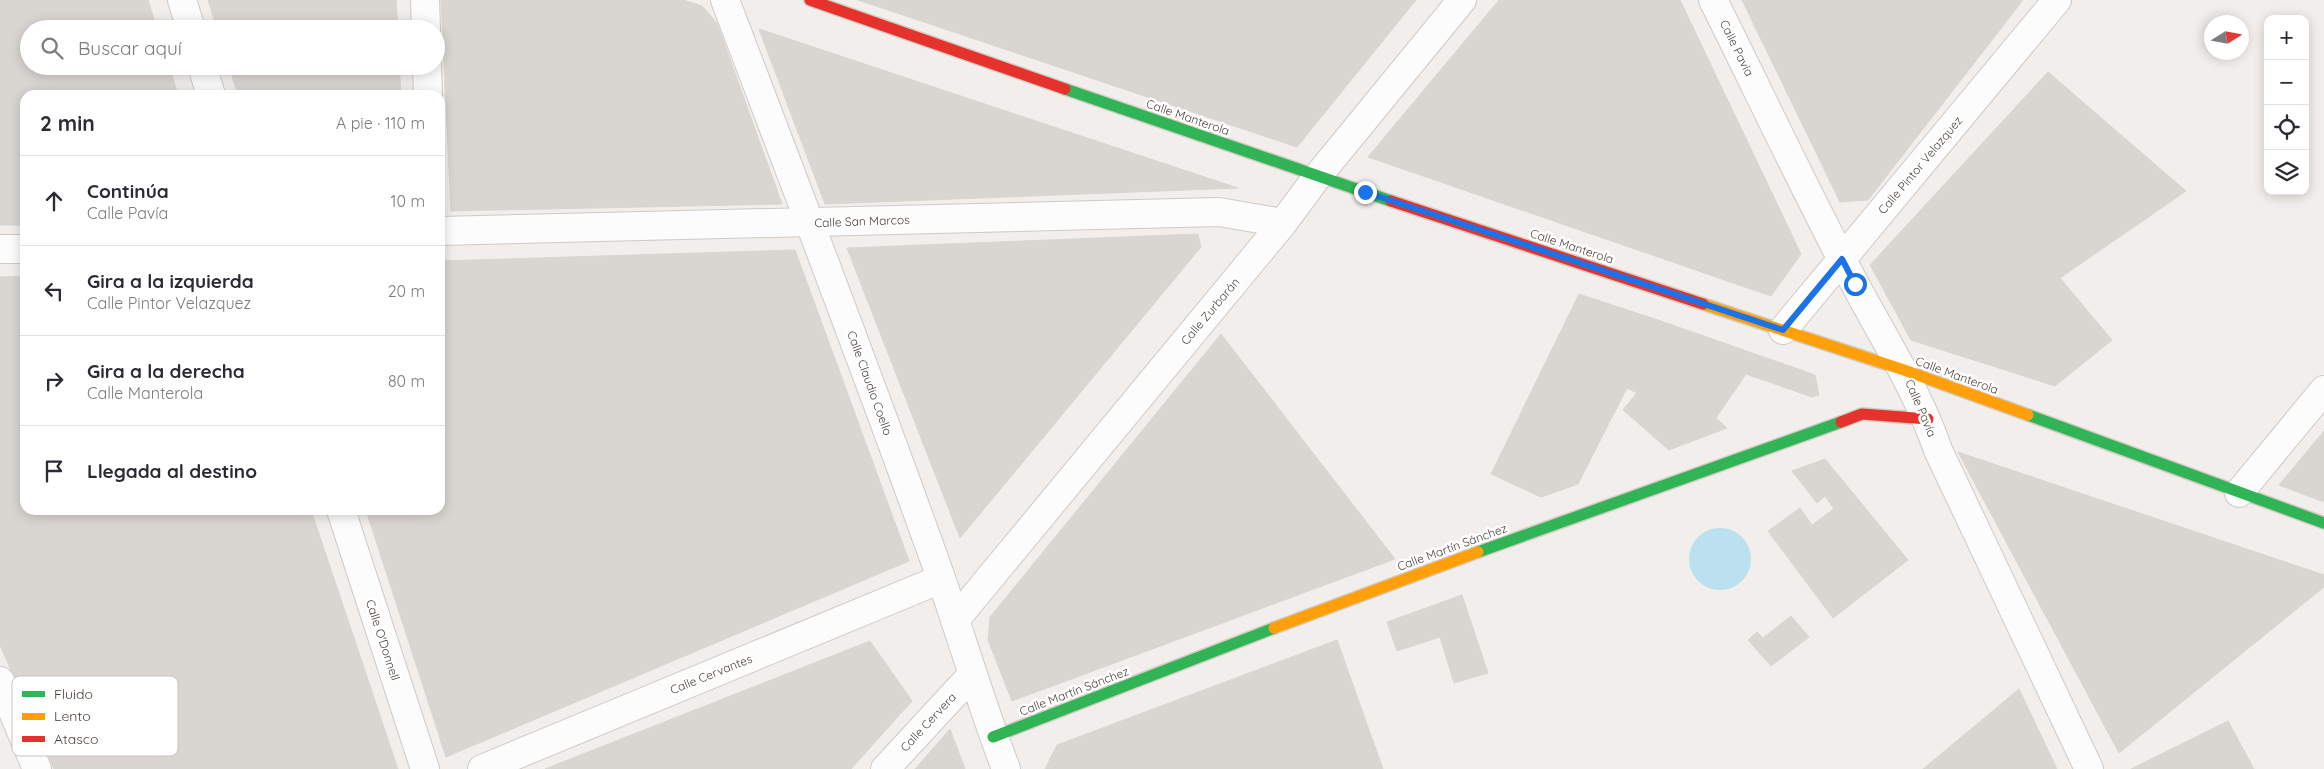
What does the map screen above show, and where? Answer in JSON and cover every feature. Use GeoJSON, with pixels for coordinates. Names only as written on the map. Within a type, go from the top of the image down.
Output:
{"type":"FeatureCollection","features":[{"type":"Feature","properties":{"kind":"street"},"geometry":{"type":"LineString","coordinates":[[182,0],[188,20]]}},
{"type":"Feature","properties":{"kind":"street"},"geometry":{"type":"LineString","coordinates":[[425,0],[426,20]]}},
{"type":"Feature","properties":{"kind":"street","name":"Calle Claudio Coello"},"geometry":{"type":"LineString","coordinates":[[725,0],[811,222],[941,579],[993,737],[1006,769]]}},
{"type":"Feature","properties":{"kind":"street","name":"Calle Manterola"},"geometry":{"type":"LineString","coordinates":[[810,0],[1317,176],[1904,370],[2324,523]]}},
{"type":"Feature","properties":{"kind":"street","name":"Calle Zurbarán"},"geometry":{"type":"LineString","coordinates":[[955,620],[1283,223],[1317,176],[1462,0]]}},
{"type":"Feature","properties":{"kind":"street","name":"Calle Pavía"},"geometry":{"type":"LineString","coordinates":[[1713,0],[1842,259],[1904,370],[1928,419],[1938,450],[2089,769]]}},
{"type":"Feature","properties":{"kind":"street","name":"Calle Pintor Velazquez"},"geometry":{"type":"LineString","coordinates":[[1783,330],[2056,0]]}},
{"type":"Feature","properties":{"kind":"street"},"geometry":{"type":"LineString","coordinates":[[205,75],[209,90]]}},
{"type":"Feature","properties":{"kind":"street"},"geometry":{"type":"LineString","coordinates":[[427,75],[428,90]]}},
{"type":"Feature","properties":{"kind":"street","name":"Calle San Marcos"},"geometry":{"type":"LineString","coordinates":[[445,231],[1219,212],[1283,223]]}},
{"type":"Feature","properties":{"kind":"street"},"geometry":{"type":"LineString","coordinates":[[0,249],[20,249]]}},
{"type":"Feature","properties":{"kind":"street"},"geometry":{"type":"LineString","coordinates":[[2239,492],[2324,390]]}},
{"type":"Feature","properties":{"kind":"street","name":"Calle Martín Sánchez"},"geometry":{"type":"LineString","coordinates":[[993,737],[1357,596],[1862,414],[1928,419]]}},
{"type":"Feature","properties":{"kind":"street","name":"Calle O'Donnell"},"geometry":{"type":"LineString","coordinates":[[343,515],[425,769]]}},
{"type":"Feature","properties":{"kind":"street","name":"Calle Cervantes"},"geometry":{"type":"LineString","coordinates":[[482,769],[941,579]]}},
{"type":"Feature","properties":{"kind":"street","name":"Calle Cervera"},"geometry":{"type":"LineString","coordinates":[[885,769],[972,675]]}},
{"type":"Feature","properties":{"kind":"street"},"geometry":{"type":"LineString","coordinates":[[0,681],[12,710]]}},
{"type":"Feature","properties":{"kind":"street"},"geometry":{"type":"LineString","coordinates":[[32,756],[37,769]]}},
{"type":"Feature","properties":{"kind":"water"},"geometry":{"type":"Polygon","coordinates":[[[1714,528],[1726,528],[1742,537],[1749,547],[1751,559],[1749,571],[1742,581],[1726,590],[1714,590],[1703,585],[1694,576],[1689,565],[1689,553],[1694,542],[1703,533],[1714,528]]]}},
{"type":"Feature","properties":{"kind":"building"},"geometry":{"type":"Polygon","coordinates":[[[0,0],[148,0],[154,20],[20,20],[20,75],[172,75],[176,90],[20,90],[20,225],[0,225],[0,0]]]}},
{"type":"Feature","properties":{"kind":"building"},"geometry":{"type":"Polygon","coordinates":[[[208,0],[396,0],[397,20],[214,20],[208,0]]]}},
{"type":"Feature","properties":{"kind":"building"},"geometry":{"type":"Polygon","coordinates":[[[441,0],[683,0],[702,6],[717,23],[782,204],[451,211],[445,75],[445,20],[442,20],[441,0]]]}},
{"type":"Feature","properties":{"kind":"building"},"geometry":{"type":"Polygon","coordinates":[[[858,0],[1416,0],[1297,147],[858,0]]]}},
{"type":"Feature","properties":{"kind":"building"},"geometry":{"type":"Polygon","coordinates":[[[1499,0],[1680,0],[1801,254],[1771,296],[1368,157],[1499,0]]]}},
{"type":"Feature","properties":{"kind":"building"},"geometry":{"type":"Polygon","coordinates":[[[1742,0],[2023,0],[1868,200],[1840,202],[1742,0]]]}},
{"type":"Feature","properties":{"kind":"building"},"geometry":{"type":"Polygon","coordinates":[[[759,29],[1238,188],[825,204],[759,29]]]}},
{"type":"Feature","properties":{"kind":"building"},"geometry":{"type":"Polygon","coordinates":[[[2048,72],[2186,191],[2060,278],[2112,340],[2055,386],[1911,340],[1870,265],[2048,72]]]}},
{"type":"Feature","properties":{"kind":"building"},"geometry":{"type":"Polygon","coordinates":[[[232,75],[400,75],[401,90],[236,90],[232,75]]]}},
{"type":"Feature","properties":{"kind":"building"},"geometry":{"type":"Polygon","coordinates":[[[1198,234],[1201,247],[960,538],[847,248],[1198,234]]]}},
{"type":"Feature","properties":{"kind":"building"},"geometry":{"type":"Polygon","coordinates":[[[795,250],[909,561],[446,757],[368,515],[445,515],[445,261],[795,250]]]}},
{"type":"Feature","properties":{"kind":"building"},"geometry":{"type":"Polygon","coordinates":[[[20,276],[20,515],[313,515],[398,769],[54,769],[48,756],[178,756],[178,676],[14,676],[0,645],[0,277],[20,276]]]}},
{"type":"Feature","properties":{"kind":"building"},"geometry":{"type":"Polygon","coordinates":[[[1579,294],[1661,321],[1578,484],[1541,497],[1491,474],[1579,294]]]}},
{"type":"Feature","properties":{"kind":"building"},"geometry":{"type":"Polygon","coordinates":[[[1661,321],[1815,375],[1819,395],[1812,397],[1746,374],[1716,418],[1727,428],[1669,450],[1623,410],[1637,393],[1627,388],[1661,321]]]}},
{"type":"Feature","properties":{"kind":"building"},"geometry":{"type":"Polygon","coordinates":[[[1221,334],[1395,559],[1012,701],[988,640],[990,617],[1221,334]]]}},
{"type":"Feature","properties":{"kind":"building"},"geometry":{"type":"Polygon","coordinates":[[[2324,431],[2324,502],[2279,485],[2324,431]]]}},
{"type":"Feature","properties":{"kind":"building"},"geometry":{"type":"Polygon","coordinates":[[[1958,452],[2324,575],[2324,587],[2119,753],[1958,452]]]}},
{"type":"Feature","properties":{"kind":"building"},"geometry":{"type":"Polygon","coordinates":[[[1825,459],[1908,560],[1833,618],[1768,531],[1800,508],[1812,525],[1834,509],[1825,496],[1817,503],[1792,471],[1825,459]]]}},
{"type":"Feature","properties":{"kind":"building"},"geometry":{"type":"Polygon","coordinates":[[[1462,595],[1488,673],[1454,683],[1440,637],[1397,651],[1387,622],[1462,595]]]}},
{"type":"Feature","properties":{"kind":"building"},"geometry":{"type":"Polygon","coordinates":[[[1791,616],[1809,637],[1771,666],[1748,640],[1757,632],[1763,638],[1791,616]]]}},
{"type":"Feature","properties":{"kind":"building"},"geometry":{"type":"Polygon","coordinates":[[[1337,640],[1383,769],[1045,769],[1057,745],[1337,640]]]}},
{"type":"Feature","properties":{"kind":"building"},"geometry":{"type":"Polygon","coordinates":[[[870,641],[912,701],[851,769],[545,769],[870,641]]]}},
{"type":"Feature","properties":{"kind":"building"},"geometry":{"type":"Polygon","coordinates":[[[2019,689],[2057,769],[1923,769],[2019,689]]]}},
{"type":"Feature","properties":{"kind":"building"},"geometry":{"type":"Polygon","coordinates":[[[2228,721],[2254,769],[2131,769],[2228,721]]]}},
{"type":"Feature","properties":{"kind":"building"},"geometry":{"type":"Polygon","coordinates":[[[950,729],[965,769],[915,769],[950,729]]]}},
{"type":"Feature","properties":{"kind":"traffic: fast"},"geometry":{"type":"LineString","coordinates":[[1065,89],[1391,201]]}},
{"type":"Feature","properties":{"kind":"traffic: fast"},"geometry":{"type":"LineString","coordinates":[[2028,415],[2324,523]]}},
{"type":"Feature","properties":{"kind":"traffic: fast"},"geometry":{"type":"LineString","coordinates":[[1478,552],[1841,422]]}},
{"type":"Feature","properties":{"kind":"traffic: fast"},"geometry":{"type":"LineString","coordinates":[[993,737],[1274,628]]}},
{"type":"Feature","properties":{"kind":"traffic: slow"},"geometry":{"type":"LineString","coordinates":[[1703,304],[1904,370],[2028,415]]}},
{"type":"Feature","properties":{"kind":"traffic: slow"},"geometry":{"type":"LineString","coordinates":[[1274,628],[1478,552]]}},
{"type":"Feature","properties":{"kind":"traffic: jam"},"geometry":{"type":"LineString","coordinates":[[810,0],[1065,89]]}},
{"type":"Feature","properties":{"kind":"traffic: jam"},"geometry":{"type":"LineString","coordinates":[[1391,201],[1703,304]]}},
{"type":"Feature","properties":{"kind":"traffic: jam"},"geometry":{"type":"LineString","coordinates":[[1841,422],[1862,414],[1928,419]]}},
{"type":"Feature","properties":{"kind":"route"},"geometry":{"type":"LineString","coordinates":[[1365,192],[1783,330],[1842,259],[1855,284]]}}]}
